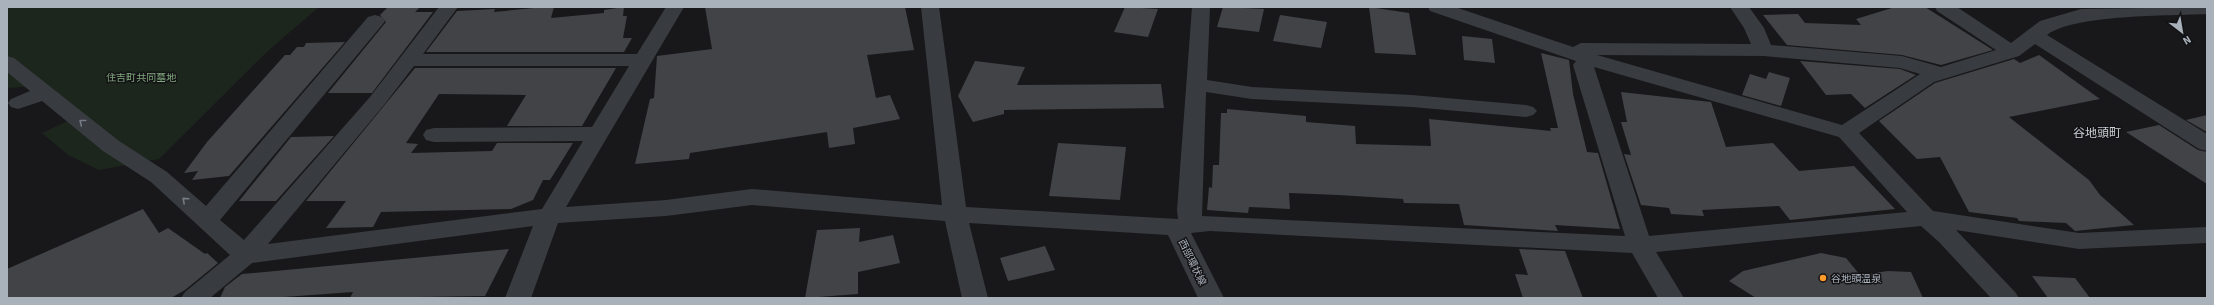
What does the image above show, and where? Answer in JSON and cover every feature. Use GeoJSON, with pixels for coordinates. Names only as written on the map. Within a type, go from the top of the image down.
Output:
{"type":"FeatureCollection","features":[{"type":"Feature","properties":{"kind":"street"},"geometry":{"type":"LineString","coordinates":[[194,298],[245,255],[410,60],[449,7]]}},
{"type":"Feature","properties":{"kind":"street"},"geometry":{"type":"LineString","coordinates":[[518,298],[549,216],[675,7]]}},
{"type":"Feature","properties":{"kind":"street"},"geometry":{"type":"LineString","coordinates":[[930,7],[955,214],[975,298]]}},
{"type":"Feature","properties":{"kind":"street"},"geometry":{"type":"LineString","coordinates":[[1183,226],[1189,210],[1201,7]]}},
{"type":"Feature","properties":{"kind":"street"},"geometry":{"type":"LineString","coordinates":[[1437,7],[1484,14],[1564,51],[1834,130],[1846,132],[1926,218],[1947,236],[2006,298]]}},
{"type":"Feature","properties":{"kind":"street"},"geometry":{"type":"LineString","coordinates":[[1739,7],[1754,28],[1764,50]]}},
{"type":"Feature","properties":{"kind":"street"},"geometry":{"type":"LineString","coordinates":[[1944,7],[2012,52]]}},
{"type":"Feature","properties":{"kind":"street"},"geometry":{"type":"LineString","coordinates":[[1846,132],[1927,78],[1939,73],[2012,52],[2047,25],[2081,15],[2207,8]]}},
{"type":"Feature","properties":{"kind":"street"},"geometry":{"type":"LineString","coordinates":[[208,219],[375,21]]}},
{"type":"Feature","properties":{"kind":"street"},"geometry":{"type":"LineString","coordinates":[[2034,36],[2207,144]]}},
{"type":"Feature","properties":{"kind":"street"},"geometry":{"type":"LineString","coordinates":[[1564,51],[1592,49],[1764,50],[1902,62],[1939,73]]}},
{"type":"Feature","properties":{"kind":"street"},"geometry":{"type":"LineString","coordinates":[[1589,59],[1583,65],[1640,245],[1671,298]]}},
{"type":"Feature","properties":{"kind":"street"},"geometry":{"type":"LineString","coordinates":[[410,60],[643,60]]}},
{"type":"Feature","properties":{"kind":"street"},"geometry":{"type":"LineString","coordinates":[[7,62],[111,146],[158,177],[208,219],[245,255]]}},
{"type":"Feature","properties":{"kind":"street"},"geometry":{"type":"LineString","coordinates":[[1196,84],[1252,93],[1412,101],[1526,111]]}},
{"type":"Feature","properties":{"kind":"street"},"geometry":{"type":"LineString","coordinates":[[18,103],[45,92]]}},
{"type":"Feature","properties":{"kind":"street"},"geometry":{"type":"LineString","coordinates":[[434,135],[598,134]]}},
{"type":"Feature","properties":{"kind":"street"},"geometry":{"type":"LineString","coordinates":[[245,255],[549,216],[666,208],[752,197],[955,214],[1183,226],[1210,223],[1640,245],[1926,218],[2079,242],[2207,235]]}},
{"type":"Feature","properties":{"kind":"street","name":"西部環状線"},"geometry":{"type":"LineString","coordinates":[[1183,226],[1211,298]]}},
{"type":"Feature","properties":{"kind":"green space","name":"住吉町共同墓地"},"geometry":{"type":"Polygon","coordinates":[[[7,7],[319,7],[270,49],[159,159],[99,170],[68,155],[42,133],[81,115],[38,86],[7,88],[7,7]]]}},
{"type":"Feature","properties":{"kind":"building"},"geometry":{"type":"Polygon","coordinates":[[[388,7],[420,7],[415,12],[433,12],[372,93],[328,93],[386,22],[380,15],[388,7]]]}},
{"type":"Feature","properties":{"kind":"building"},"geometry":{"type":"Polygon","coordinates":[[[554,7],[551,18],[604,13],[604,10],[624,7],[623,16],[627,16],[623,38],[632,38],[624,52],[426,52],[457,11],[495,9],[494,12],[554,7]]]}},
{"type":"Feature","properties":{"kind":"building"},"geometry":{"type":"Polygon","coordinates":[[[705,7],[905,7],[914,50],[867,55],[876,98],[890,95],[900,119],[853,128],[855,144],[829,148],[827,132],[690,153],[689,159],[635,164],[650,99],[654,98],[657,56],[712,49],[705,7]]]}},
{"type":"Feature","properties":{"kind":"building"},"geometry":{"type":"Polygon","coordinates":[[[1125,7],[1158,9],[1148,37],[1114,32],[1125,7]]]}},
{"type":"Feature","properties":{"kind":"building"},"geometry":{"type":"Polygon","coordinates":[[[1223,7],[1264,9],[1259,32],[1217,27],[1223,7]]]}},
{"type":"Feature","properties":{"kind":"building"},"geometry":{"type":"Polygon","coordinates":[[[1369,7],[1409,13],[1416,55],[1375,53],[1369,7]]]}},
{"type":"Feature","properties":{"kind":"building"},"geometry":{"type":"Polygon","coordinates":[[[1895,7],[1925,7],[1993,50],[1941,65],[1902,55],[1787,45],[1763,15],[1798,14],[1805,23],[1861,25],[1856,19],[1895,7]]]}},
{"type":"Feature","properties":{"kind":"building"},"geometry":{"type":"Polygon","coordinates":[[[1280,15],[1327,22],[1321,48],[1273,41],[1280,15]]]}},
{"type":"Feature","properties":{"kind":"building"},"geometry":{"type":"Polygon","coordinates":[[[1462,36],[1492,39],[1495,63],[1464,60],[1462,36]]]}},
{"type":"Feature","properties":{"kind":"building"},"geometry":{"type":"Polygon","coordinates":[[[345,42],[229,176],[192,180],[198,171],[184,173],[207,142],[285,55],[290,55],[297,47],[304,47],[306,43],[345,42]]]}},
{"type":"Feature","properties":{"kind":"building"},"geometry":{"type":"Polygon","coordinates":[[[1541,53],[1569,60],[1573,94],[1587,152],[1598,153],[1620,229],[1555,225],[1558,231],[1464,225],[1459,204],[1404,203],[1403,199],[1338,195],[1289,193],[1290,209],[1249,207],[1248,213],[1207,210],[1209,187],[1212,188],[1213,165],[1219,165],[1221,113],[1227,113],[1227,109],[1306,116],[1306,122],[1355,126],[1356,144],[1431,146],[1429,119],[1551,131],[1550,128],[1558,128],[1541,53]]]}},
{"type":"Feature","properties":{"kind":"building"},"geometry":{"type":"Polygon","coordinates":[[[2039,55],[2100,99],[2009,117],[2089,180],[2100,195],[2134,225],[2075,231],[2066,223],[2019,221],[2017,218],[1969,212],[1940,157],[1917,159],[1879,121],[1935,83],[2014,59],[2020,63],[2039,55]]]}},
{"type":"Feature","properties":{"kind":"building"},"geometry":{"type":"Polygon","coordinates":[[[975,61],[1025,67],[1017,85],[1161,84],[1164,108],[1004,110],[1004,114],[973,122],[958,96],[975,61]]]}},
{"type":"Feature","properties":{"kind":"building"},"geometry":{"type":"Polygon","coordinates":[[[1800,61],[1900,69],[1916,75],[1865,108],[1851,94],[1826,95],[1800,61]]]}},
{"type":"Feature","properties":{"kind":"building"},"geometry":{"type":"Polygon","coordinates":[[[415,68],[616,68],[582,126],[507,126],[526,95],[439,94],[406,143],[418,144],[411,153],[492,151],[497,143],[573,143],[550,180],[543,180],[533,200],[511,209],[381,212],[373,227],[326,228],[346,201],[306,201],[415,68]]]}},
{"type":"Feature","properties":{"kind":"building"},"geometry":{"type":"Polygon","coordinates":[[[1769,72],[1790,78],[1781,106],[1742,95],[1750,74],[1766,79],[1769,72]]]}},
{"type":"Feature","properties":{"kind":"building"},"geometry":{"type":"Polygon","coordinates":[[[1621,92],[1711,102],[1726,147],[1773,143],[1799,171],[1854,166],[1895,209],[1790,220],[1779,206],[1702,210],[1704,216],[1671,214],[1669,208],[1641,205],[1624,154],[1631,155],[1621,122],[1627,122],[1621,92]]]}},
{"type":"Feature","properties":{"kind":"building"},"geometry":{"type":"Polygon","coordinates":[[[2207,115],[2207,132],[2186,120],[2207,115]]]}},
{"type":"Feature","properties":{"kind":"building"},"geometry":{"type":"Polygon","coordinates":[[[2159,125],[2198,150],[2207,152],[2207,184],[2126,132],[2159,125]]]}},
{"type":"Feature","properties":{"kind":"building"},"geometry":{"type":"Polygon","coordinates":[[[334,136],[276,201],[239,201],[291,137],[334,136]]]}},
{"type":"Feature","properties":{"kind":"building"},"geometry":{"type":"Polygon","coordinates":[[[1058,143],[1126,147],[1120,200],[1049,196],[1058,143]]]}},
{"type":"Feature","properties":{"kind":"building"},"geometry":{"type":"Polygon","coordinates":[[[143,209],[159,233],[168,228],[205,254],[207,253],[218,263],[185,290],[171,298],[7,298],[7,269],[143,209]]]}},
{"type":"Feature","properties":{"kind":"building"},"geometry":{"type":"Polygon","coordinates":[[[860,228],[859,242],[893,235],[900,263],[858,272],[858,294],[805,298],[817,230],[860,228]]]}},
{"type":"Feature","properties":{"kind":"building"},"geometry":{"type":"Polygon","coordinates":[[[1045,246],[1055,270],[1008,281],[1000,258],[1045,246]]]}},
{"type":"Feature","properties":{"kind":"building"},"geometry":{"type":"Polygon","coordinates":[[[509,249],[485,296],[350,298],[353,292],[270,298],[220,298],[225,287],[242,274],[509,249]]]}},
{"type":"Feature","properties":{"kind":"building"},"geometry":{"type":"Polygon","coordinates":[[[1519,249],[1565,251],[1583,298],[1523,298],[1515,274],[1528,275],[1519,249]]]}},
{"type":"Feature","properties":{"kind":"building","name":"谷地頭温泉"},"geometry":{"type":"Polygon","coordinates":[[[1821,253],[1846,258],[1860,275],[1888,271],[1911,272],[1923,298],[1756,298],[1729,281],[1743,271],[1821,253]]]}},
{"type":"Feature","properties":{"kind":"building"},"geometry":{"type":"Polygon","coordinates":[[[2032,276],[2075,278],[2090,298],[2048,298],[2032,276]]]}},
{"type":"Feature","properties":{"kind":"place","name":"谷地頭温泉"},"geometry":{"type":"Point","coordinates":[1823,278]}},
{"type":"Feature","properties":{"kind":"district","name":"谷地頭町"},"geometry":{"type":"Point","coordinates":[2097,133]}}]}
